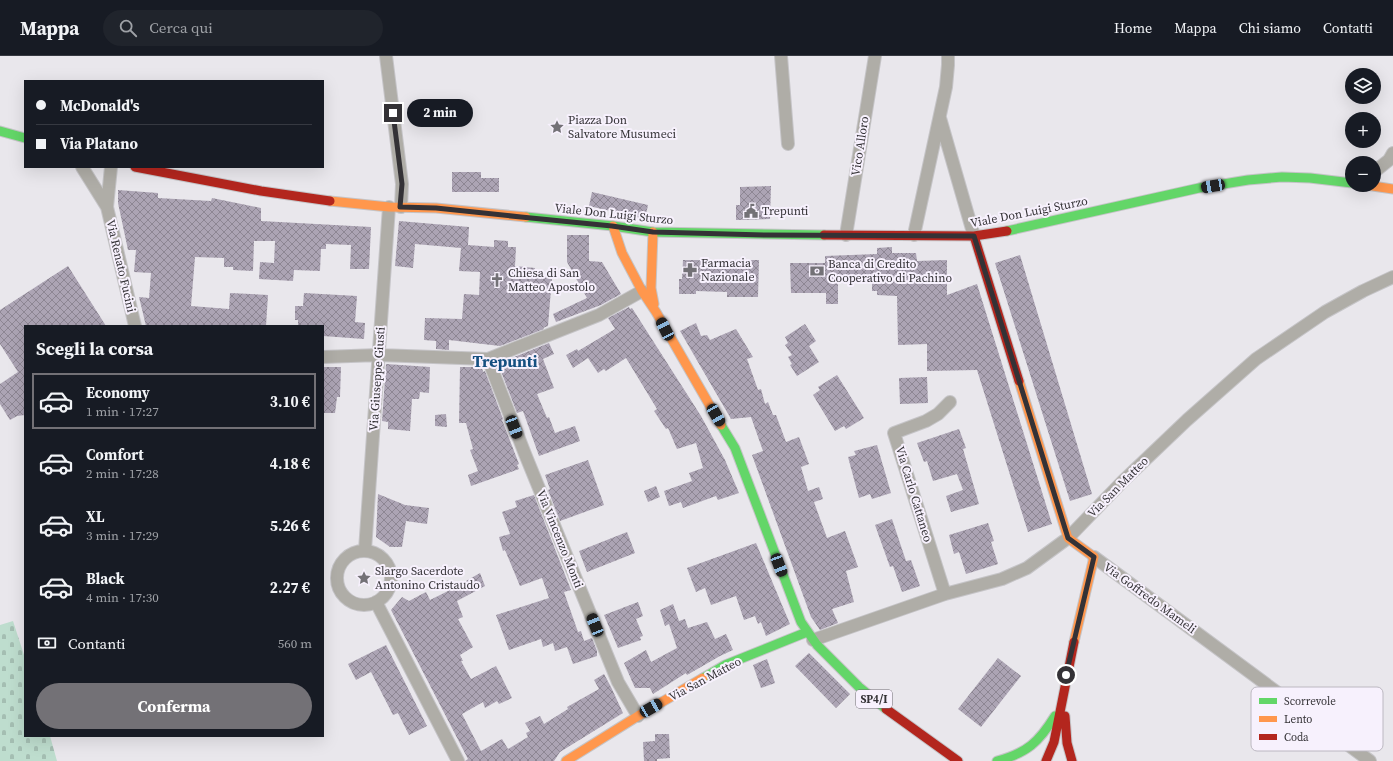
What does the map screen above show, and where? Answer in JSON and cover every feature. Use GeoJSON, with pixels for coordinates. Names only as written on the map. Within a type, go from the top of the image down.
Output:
{"type":"FeatureCollection","features":[{"type":"Feature","properties":{"kind":"main road"},"geometry":{"type":"LineString","coordinates":[[0,131],[24,138]]}},
{"type":"Feature","properties":{"kind":"main road","name":"Viale Don Luigi Sturzo"},"geometry":{"type":"LineString","coordinates":[[140,168],[317,200],[395,207],[436,208],[612,226],[653,232],[846,235],[974,236],[1006,231],[1199,188],[1248,180],[1282,177],[1310,178],[1345,182]]}},
{"type":"Feature","properties":{"kind":"main road"},"geometry":{"type":"LineString","coordinates":[[1381,187],[1393,189]]}},
{"type":"Feature","properties":{"kind":"main road"},"geometry":{"type":"LineString","coordinates":[[612,226],[622,253],[642,291],[656,312],[735,448],[801,622],[810,636]]}},
{"type":"Feature","properties":{"kind":"main road"},"geometry":{"type":"LineString","coordinates":[[653,232],[651,288],[656,312]]}},
{"type":"Feature","properties":{"kind":"main road"},"geometry":{"type":"LineString","coordinates":[[974,236],[1068,538]]}},
{"type":"Feature","properties":{"kind":"main road","name":"Via Goffredo Mameli"},"geometry":{"type":"LineString","coordinates":[[1068,538],[1094,557]]}},
{"type":"Feature","properties":{"kind":"main road"},"geometry":{"type":"LineString","coordinates":[[1046,761],[1054,742],[1069,662],[1094,557]]}},
{"type":"Feature","properties":{"kind":"main road","name":"Via San Matteo"},"geometry":{"type":"LineString","coordinates":[[566,761],[638,716],[725,665],[810,636]]}},
{"type":"Feature","properties":{"kind":"main road","name":"SP4/I"},"geometry":{"type":"LineString","coordinates":[[810,636],[859,687],[893,715],[941,748]]}},
{"type":"Feature","properties":{"kind":"main road"},"geometry":{"type":"LineString","coordinates":[[1064,688],[1066,735],[1072,761]]}},
{"type":"Feature","properties":{"kind":"main road"},"geometry":{"type":"LineString","coordinates":[[997,761],[1017,756],[1032,746],[1044,732],[1061,705]]}},
{"type":"Feature","properties":{"kind":"main road"},"geometry":{"type":"LineString","coordinates":[[941,748],[958,761]]}},
{"type":"Feature","properties":{"kind":"main road"},"geometry":{"type":"LineString","coordinates":[[941,748],[966,761]]}},
{"type":"Feature","properties":{"kind":"street","name":"Via Giuseppe Giusti"},"geometry":{"type":"LineString","coordinates":[[365,550],[379,355],[395,207],[402,184],[386,56]]}},
{"type":"Feature","properties":{"kind":"street"},"geometry":{"type":"LineString","coordinates":[[781,56],[788,144]]}},
{"type":"Feature","properties":{"kind":"street","name":"Vico Alloro"},"geometry":{"type":"LineString","coordinates":[[846,235],[875,56]]}},
{"type":"Feature","properties":{"kind":"street"},"geometry":{"type":"LineString","coordinates":[[914,235],[946,87],[948,56]]}},
{"type":"Feature","properties":{"kind":"street"},"geometry":{"type":"LineString","coordinates":[[940,116],[974,236]]}},
{"type":"Feature","properties":{"kind":"street"},"geometry":{"type":"LineString","coordinates":[[1381,166],[1389,160],[1393,153]]}},
{"type":"Feature","properties":{"kind":"street","name":"Via Renato Fucini"},"geometry":{"type":"LineString","coordinates":[[83,168],[107,206]]}},
{"type":"Feature","properties":{"kind":"street","name":"Via Renato Fucini"},"geometry":{"type":"LineString","coordinates":[[111,168],[107,206],[135,325]]}},
{"type":"Feature","properties":{"kind":"street","name":"Via San Matteo"},"geometry":{"type":"LineString","coordinates":[[810,636],[945,594],[1002,579],[1027,568],[1068,538],[1128,476],[1187,420],[1256,359],[1325,312],[1363,291],[1393,277]]}},
{"type":"Feature","properties":{"kind":"street"},"geometry":{"type":"LineString","coordinates":[[324,357],[379,355],[488,359],[599,315],[642,291]]}},
{"type":"Feature","properties":{"kind":"street","name":"Via Vincenzo Monti"},"geometry":{"type":"LineString","coordinates":[[488,359],[618,682],[638,716]]}},
{"type":"Feature","properties":{"kind":"street","name":"Via Carlo Cattaneo"},"geometry":{"type":"LineString","coordinates":[[945,594],[894,433],[926,421],[938,414],[950,402]]}},
{"type":"Feature","properties":{"kind":"street"},"geometry":{"type":"LineString","coordinates":[[365,550],[379,555],[384,559],[388,566],[391,579],[390,586],[382,598],[376,602],[362,605],[355,604],[344,596],[337,583],[336,576],[341,563],[352,553],[365,550]]}},
{"type":"Feature","properties":{"kind":"street","name":"Via Goffredo Mameli"},"geometry":{"type":"LineString","coordinates":[[1094,557],[1270,687]]}},
{"type":"Feature","properties":{"kind":"street"},"geometry":{"type":"LineString","coordinates":[[376,602],[458,761]]}},
{"type":"Feature","properties":{"kind":"street","name":"Via Goffredo Mameli"},"geometry":{"type":"LineString","coordinates":[[1356,751],[1370,761]]}},
{"type":"Feature","properties":{"kind":"green space"},"geometry":{"type":"Polygon","coordinates":[[[13,621],[24,655],[24,737],[50,737],[57,761],[0,761],[0,625],[13,621]]]}},
{"type":"Feature","properties":{"kind":"building"},"geometry":{"type":"Polygon","coordinates":[[[452,172],[481,172],[481,178],[499,178],[499,192],[452,192],[452,172]]]}},
{"type":"Feature","properties":{"kind":"building"},"geometry":{"type":"Polygon","coordinates":[[[771,186],[770,219],[736,220],[736,205],[740,205],[740,187],[771,186]]]}},
{"type":"Feature","properties":{"kind":"building"},"geometry":{"type":"Polygon","coordinates":[[[118,190],[158,193],[158,198],[211,201],[212,198],[261,208],[261,221],[371,227],[369,269],[350,269],[351,245],[326,244],[326,249],[321,249],[320,271],[294,270],[293,281],[259,279],[260,262],[274,263],[275,241],[254,241],[253,271],[233,270],[233,267],[224,267],[224,258],[195,257],[191,306],[229,309],[230,293],[268,295],[266,325],[146,325],[139,297],[149,298],[151,273],[134,272],[136,250],[128,250],[118,203],[118,190]]]}},
{"type":"Feature","properties":{"kind":"building"},"geometry":{"type":"Polygon","coordinates":[[[592,192],[648,205],[645,219],[589,206],[592,192]]]}},
{"type":"Feature","properties":{"kind":"building"},"geometry":{"type":"Polygon","coordinates":[[[399,221],[469,227],[468,245],[494,247],[494,240],[508,241],[508,247],[516,247],[515,266],[535,268],[534,276],[552,277],[548,326],[543,328],[544,329],[500,346],[449,340],[449,350],[436,349],[436,341],[424,340],[425,318],[462,319],[464,294],[479,295],[480,272],[459,271],[461,248],[415,244],[413,268],[395,266],[399,221]]]}},
{"type":"Feature","properties":{"kind":"building"},"geometry":{"type":"Polygon","coordinates":[[[567,235],[589,235],[589,261],[602,262],[621,294],[601,305],[556,322],[553,314],[587,298],[567,262],[567,235]]]}},
{"type":"Feature","properties":{"kind":"building"},"geometry":{"type":"Polygon","coordinates":[[[892,247],[892,253],[916,253],[917,261],[947,260],[947,295],[977,284],[1052,524],[1028,532],[977,370],[927,371],[927,344],[898,345],[897,296],[877,295],[877,291],[872,291],[872,277],[838,278],[838,304],[826,304],[826,293],[791,293],[790,263],[825,263],[825,256],[877,254],[877,248],[892,247]]]}},
{"type":"Feature","properties":{"kind":"building"},"geometry":{"type":"Polygon","coordinates":[[[1020,255],[1092,494],[1070,501],[995,263],[1020,255]]]}},
{"type":"Feature","properties":{"kind":"building"},"geometry":{"type":"Polygon","coordinates":[[[683,260],[759,260],[758,297],[727,297],[727,292],[696,291],[696,294],[679,294],[679,279],[682,279],[683,260]]]}},
{"type":"Feature","properties":{"kind":"building"},"geometry":{"type":"Polygon","coordinates":[[[68,266],[105,325],[24,325],[24,415],[17,416],[10,420],[0,404],[0,384],[18,372],[0,344],[0,310],[68,266]]]}},
{"type":"Feature","properties":{"kind":"building"},"geometry":{"type":"Polygon","coordinates":[[[304,293],[357,296],[355,322],[365,323],[364,339],[324,336],[324,325],[298,325],[298,320],[295,320],[295,306],[303,306],[304,293]]]}},
{"type":"Feature","properties":{"kind":"building"},"geometry":{"type":"Polygon","coordinates":[[[629,307],[630,309],[632,308],[701,416],[725,460],[739,493],[718,500],[716,496],[683,508],[681,502],[669,506],[664,491],[692,481],[689,473],[703,468],[696,443],[677,449],[668,428],[666,429],[654,411],[657,409],[626,358],[606,371],[604,369],[598,373],[588,358],[573,368],[566,355],[577,349],[578,351],[615,329],[608,318],[629,307]]]}},
{"type":"Feature","properties":{"kind":"building"},"geometry":{"type":"Polygon","coordinates":[[[696,323],[701,336],[707,335],[710,340],[736,329],[753,357],[747,359],[758,390],[761,389],[765,404],[768,402],[773,415],[776,415],[786,442],[799,437],[809,464],[801,467],[808,491],[819,487],[823,499],[814,502],[827,538],[845,531],[858,567],[846,571],[854,602],[832,609],[838,623],[820,630],[811,617],[752,455],[763,451],[751,417],[731,419],[680,331],[696,323]]]}},
{"type":"Feature","properties":{"kind":"building"},"geometry":{"type":"Polygon","coordinates":[[[805,324],[816,341],[809,346],[819,362],[797,376],[790,365],[792,364],[788,357],[792,355],[785,345],[788,343],[785,337],[805,324]]]}},
{"type":"Feature","properties":{"kind":"building"},"geometry":{"type":"Polygon","coordinates":[[[549,343],[554,354],[543,359],[554,388],[537,394],[547,418],[549,417],[555,433],[575,426],[580,441],[539,456],[523,411],[517,413],[499,366],[505,363],[504,361],[549,343]]]}},
{"type":"Feature","properties":{"kind":"building"},"geometry":{"type":"Polygon","coordinates":[[[386,364],[430,367],[429,393],[420,392],[419,399],[412,399],[410,431],[388,429],[388,422],[382,421],[386,364]]]}},
{"type":"Feature","properties":{"kind":"building"},"geometry":{"type":"Polygon","coordinates":[[[324,367],[341,367],[340,397],[337,397],[335,413],[324,413],[324,367]]]}},
{"type":"Feature","properties":{"kind":"building"},"geometry":{"type":"Polygon","coordinates":[[[460,367],[482,367],[483,372],[485,371],[519,464],[517,465],[519,469],[471,486],[468,475],[478,471],[470,450],[473,449],[466,423],[459,423],[460,367]]]}},
{"type":"Feature","properties":{"kind":"building"},"geometry":{"type":"Polygon","coordinates":[[[837,375],[864,418],[846,429],[844,426],[835,431],[813,395],[820,390],[818,387],[837,375]]]}},
{"type":"Feature","properties":{"kind":"building"},"geometry":{"type":"Polygon","coordinates":[[[927,377],[928,403],[900,404],[899,378],[927,377]]]}},
{"type":"Feature","properties":{"kind":"building"},"geometry":{"type":"Polygon","coordinates":[[[446,414],[447,427],[435,426],[435,415],[446,414]]]}},
{"type":"Feature","properties":{"kind":"building"},"geometry":{"type":"Polygon","coordinates":[[[959,429],[966,448],[963,449],[979,504],[951,512],[946,496],[963,490],[957,474],[933,481],[927,461],[924,462],[917,443],[959,429]]]}},
{"type":"Feature","properties":{"kind":"building"},"geometry":{"type":"Polygon","coordinates":[[[877,445],[891,493],[872,499],[870,494],[859,498],[848,457],[856,455],[854,451],[877,445]]]}},
{"type":"Feature","properties":{"kind":"building"},"geometry":{"type":"Polygon","coordinates":[[[588,460],[604,505],[560,521],[548,490],[550,489],[545,475],[588,460]]]}},
{"type":"Feature","properties":{"kind":"building"},"geometry":{"type":"Polygon","coordinates":[[[656,486],[660,497],[648,502],[644,491],[656,486]]]}},
{"type":"Feature","properties":{"kind":"building"},"geometry":{"type":"Polygon","coordinates":[[[378,494],[405,505],[429,508],[427,524],[406,521],[402,547],[390,547],[376,537],[378,494]]]}},
{"type":"Feature","properties":{"kind":"building"},"geometry":{"type":"Polygon","coordinates":[[[534,495],[571,590],[564,592],[578,632],[581,631],[584,641],[592,638],[597,651],[597,656],[573,664],[567,647],[555,651],[553,643],[543,647],[541,639],[509,650],[496,615],[549,598],[542,578],[520,586],[505,550],[503,551],[499,537],[510,534],[502,512],[517,507],[515,501],[534,495]]]}},
{"type":"Feature","properties":{"kind":"building"},"geometry":{"type":"Polygon","coordinates":[[[892,519],[906,561],[911,560],[920,586],[902,592],[893,566],[890,567],[875,525],[892,519]]]}},
{"type":"Feature","properties":{"kind":"building"},"geometry":{"type":"Polygon","coordinates":[[[988,523],[994,541],[991,542],[998,564],[966,574],[959,552],[954,554],[949,535],[988,523]]]}},
{"type":"Feature","properties":{"kind":"building"},"geometry":{"type":"Polygon","coordinates":[[[627,532],[635,553],[587,572],[579,551],[627,532]]]}},
{"type":"Feature","properties":{"kind":"building"},"geometry":{"type":"Polygon","coordinates":[[[756,543],[790,624],[766,636],[761,622],[758,624],[755,616],[744,620],[736,596],[711,605],[705,588],[696,592],[687,568],[756,543]]]}},
{"type":"Feature","properties":{"kind":"building"},"geometry":{"type":"Polygon","coordinates":[[[480,573],[485,586],[457,601],[463,617],[458,619],[473,647],[460,655],[463,661],[461,661],[471,679],[496,666],[512,698],[499,704],[497,701],[485,708],[483,702],[462,714],[481,751],[502,739],[508,749],[528,737],[526,733],[530,731],[525,723],[540,716],[544,724],[568,709],[567,707],[599,689],[594,680],[604,674],[623,713],[560,752],[554,761],[465,761],[468,759],[391,610],[402,597],[409,601],[426,592],[430,600],[480,573]]]}},
{"type":"Feature","properties":{"kind":"building"},"geometry":{"type":"Polygon","coordinates":[[[638,602],[643,616],[636,619],[643,636],[640,637],[641,640],[618,648],[604,615],[638,602]]]}},
{"type":"Feature","properties":{"kind":"building"},"geometry":{"type":"Polygon","coordinates":[[[673,604],[679,621],[685,619],[688,628],[707,622],[715,639],[726,634],[733,650],[687,675],[686,673],[653,694],[650,688],[635,688],[624,663],[646,650],[651,662],[677,648],[669,624],[665,626],[660,610],[673,604]]]}},
{"type":"Feature","properties":{"kind":"building"},"geometry":{"type":"Polygon","coordinates":[[[386,645],[427,726],[409,735],[398,713],[393,715],[371,672],[356,680],[348,664],[386,645]]]}},
{"type":"Feature","properties":{"kind":"building"},"geometry":{"type":"Polygon","coordinates":[[[809,653],[850,694],[836,708],[795,666],[809,653]]]}},
{"type":"Feature","properties":{"kind":"building"},"geometry":{"type":"Polygon","coordinates":[[[998,658],[1021,676],[981,727],[958,709],[998,658]]]}},
{"type":"Feature","properties":{"kind":"building"},"geometry":{"type":"Polygon","coordinates":[[[767,659],[775,683],[761,688],[753,665],[767,659]]]}},
{"type":"Feature","properties":{"kind":"building"},"geometry":{"type":"Polygon","coordinates":[[[655,734],[669,734],[670,758],[657,759],[657,761],[644,761],[643,742],[655,741],[655,734]]]}},
{"type":"Feature","properties":{"kind":"traffic: fast"},"geometry":{"type":"LineString","coordinates":[[0,131],[24,138]]}},
{"type":"Feature","properties":{"kind":"traffic: fast"},"geometry":{"type":"LineString","coordinates":[[1007,231],[1199,188],[1248,180],[1282,177],[1310,178],[1345,182]]}},
{"type":"Feature","properties":{"kind":"traffic: fast"},"geometry":{"type":"LineString","coordinates":[[526,217],[613,226],[653,232],[824,235]]}},
{"type":"Feature","properties":{"kind":"traffic: fast"},"geometry":{"type":"LineString","coordinates":[[721,425],[735,448],[801,622],[817,645],[859,687],[886,709]]}},
{"type":"Feature","properties":{"kind":"traffic: fast"},"geometry":{"type":"LineString","coordinates":[[703,678],[725,665],[807,632]]}},
{"type":"Feature","properties":{"kind":"traffic: fast"},"geometry":{"type":"LineString","coordinates":[[997,761],[1024,750],[1038,740],[1055,716]]}},
{"type":"Feature","properties":{"kind":"traffic: slow"},"geometry":{"type":"LineString","coordinates":[[1381,187],[1393,189]]}},
{"type":"Feature","properties":{"kind":"traffic: slow"},"geometry":{"type":"LineString","coordinates":[[330,201],[389,207],[436,208],[526,217]]}},
{"type":"Feature","properties":{"kind":"traffic: slow"},"geometry":{"type":"LineString","coordinates":[[613,226],[622,253],[642,291],[656,312],[721,425]]}},
{"type":"Feature","properties":{"kind":"traffic: slow"},"geometry":{"type":"LineString","coordinates":[[653,232],[651,288],[654,304]]}},
{"type":"Feature","properties":{"kind":"traffic: slow"},"geometry":{"type":"LineString","coordinates":[[1019,381],[1068,538],[1094,557],[1074,642]]}},
{"type":"Feature","properties":{"kind":"traffic: slow"},"geometry":{"type":"LineString","coordinates":[[566,761],[703,678]]}},
{"type":"Feature","properties":{"kind":"traffic: jam"},"geometry":{"type":"LineString","coordinates":[[140,168],[261,191],[330,201]]}},
{"type":"Feature","properties":{"kind":"traffic: jam"},"geometry":{"type":"LineString","coordinates":[[824,235],[974,236],[1007,231]]}},
{"type":"Feature","properties":{"kind":"traffic: jam"},"geometry":{"type":"LineString","coordinates":[[974,236],[1019,381]]}},
{"type":"Feature","properties":{"kind":"traffic: jam"},"geometry":{"type":"LineString","coordinates":[[1046,761],[1054,742],[1074,642]]}},
{"type":"Feature","properties":{"kind":"traffic: jam"},"geometry":{"type":"LineString","coordinates":[[886,709],[958,761]]}},
{"type":"Feature","properties":{"kind":"traffic: jam"},"geometry":{"type":"LineString","coordinates":[[1065,716],[1067,743],[1072,761]]}},
{"type":"Feature","properties":{"kind":"place","name":"Piazza Don Salvatore Musumeci"},"geometry":{"type":"Point","coordinates":[557,127]}},
{"type":"Feature","properties":{"kind":"place","name":"Trepunti"},"geometry":{"type":"Point","coordinates":[751,211]}},
{"type":"Feature","properties":{"kind":"place","name":"Farmacia Nazionale"},"geometry":{"type":"Point","coordinates":[690,270]}},
{"type":"Feature","properties":{"kind":"place","name":"Banca di Credito Cooperativo di Pachino"},"geometry":{"type":"Point","coordinates":[817,271]}},
{"type":"Feature","properties":{"kind":"place","name":"Chiesa di San Matteo Apostolo"},"geometry":{"type":"Point","coordinates":[497,280]}},
{"type":"Feature","properties":{"kind":"place","name":"Slargo Sacerdote Antonino Cristaudo"},"geometry":{"type":"Point","coordinates":[364,578]}},
{"type":"Feature","properties":{"kind":"district","name":"Trepunti"},"geometry":{"type":"Point","coordinates":[505,361]}},
{"type":"Feature","properties":{"kind":"route"},"geometry":{"type":"LineString","coordinates":[[393,113],[402,184],[400,207],[436,208],[612,226],[653,232],[766,235],[974,236],[1068,538],[1094,557],[1066,675]]}}]}
